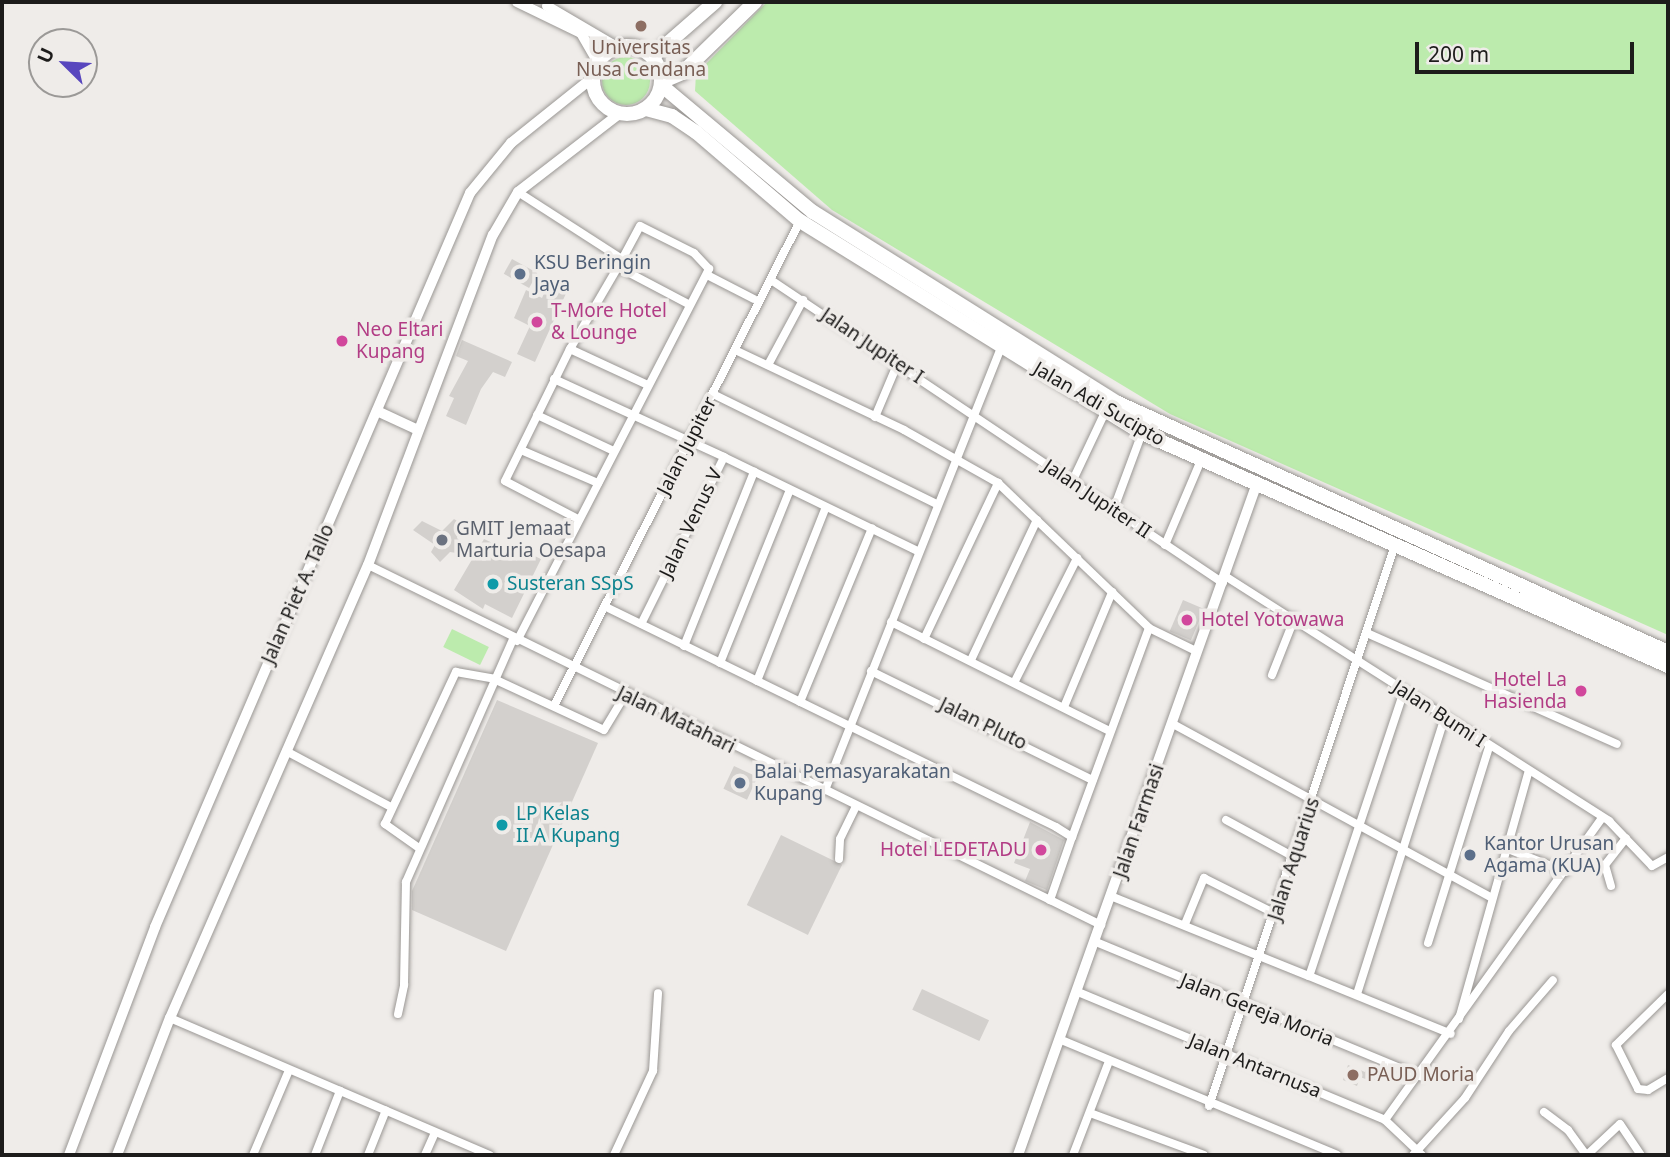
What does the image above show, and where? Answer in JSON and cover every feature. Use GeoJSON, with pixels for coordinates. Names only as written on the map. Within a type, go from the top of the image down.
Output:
{"type":"FeatureCollection","features":[{"type":"Feature","properties":{"kind":"highway"},"geometry":{"type":"LineString","coordinates":[[652,57],[715,2]]}},
{"type":"Feature","properties":{"kind":"highway"},"geometry":{"type":"LineString","coordinates":[[661,84],[652,57],[630,46],[617,47],[598,62],[592,78],[599,101],[619,114],[646,109],[661,84],[682,73],[755,2]]}},
{"type":"Feature","properties":{"kind":"highway","name":"Jalan Adi Sucipto"},"geometry":{"type":"LineString","coordinates":[[661,84],[813,212],[1142,433],[1256,486],[1395,545],[1668,652]]}},
{"type":"Feature","properties":{"kind":"highway","name":"Jalan Adi Sucipto"},"geometry":{"type":"LineString","coordinates":[[646,109],[672,116],[696,132],[800,221],[1001,347],[1040,362],[1155,422],[1576,617],[1668,666]]}},
{"type":"Feature","properties":{"kind":"main road"},"geometry":{"type":"LineString","coordinates":[[517,2],[581,33],[598,62]]}},
{"type":"Feature","properties":{"kind":"main road"},"geometry":{"type":"LineString","coordinates":[[538,2],[617,47]]}},
{"type":"Feature","properties":{"kind":"main road","name":"Jalan Piet A. Tallo"},"geometry":{"type":"LineString","coordinates":[[69,1155],[155,927],[454,226],[481,175],[538,118],[592,78]]}},
{"type":"Feature","properties":{"kind":"main road"},"geometry":{"type":"LineString","coordinates":[[117,1155],[170,1018],[368,565],[493,235],[518,192],[619,114]]}},
{"type":"Feature","properties":{"kind":"main road"},"geometry":{"type":"LineString","coordinates":[[377,411],[418,430]]}},
{"type":"Feature","properties":{"kind":"main road","name":"Jalan Farmasi"},"geometry":{"type":"LineString","coordinates":[[1018,1155],[1256,486]]}},
{"type":"Feature","properties":{"kind":"street"},"geometry":{"type":"LineString","coordinates":[[518,192],[620,263],[690,305]]}},
{"type":"Feature","properties":{"kind":"street","name":"Jalan Jupiter"},"geometry":{"type":"LineString","coordinates":[[554,706],[800,221]]}},
{"type":"Feature","properties":{"kind":"street"},"geometry":{"type":"LineString","coordinates":[[398,1014],[404,985],[404,891],[419,848],[494,679],[707,275],[705,261],[643,225],[554,379],[506,486],[578,519]]}},
{"type":"Feature","properties":{"kind":"street"},"geometry":{"type":"LineString","coordinates":[[707,275],[754,299]]}},
{"type":"Feature","properties":{"kind":"street","name":"Jalan Jupiter I"},"geometry":{"type":"LineString","coordinates":[[771,279],[973,413]]}},
{"type":"Feature","properties":{"kind":"street"},"geometry":{"type":"LineString","coordinates":[[768,365],[803,300]]}},
{"type":"Feature","properties":{"kind":"street"},"geometry":{"type":"LineString","coordinates":[[825,790],[955,457],[1001,347]]}},
{"type":"Feature","properties":{"kind":"street"},"geometry":{"type":"LineString","coordinates":[[570,349],[648,385]]}},
{"type":"Feature","properties":{"kind":"street"},"geometry":{"type":"LineString","coordinates":[[735,350],[955,457],[999,483],[1149,628],[1196,651]]}},
{"type":"Feature","properties":{"kind":"street"},"geometry":{"type":"LineString","coordinates":[[875,417],[897,365]]}},
{"type":"Feature","properties":{"kind":"street","name":"Jalan Venus V"},"geometry":{"type":"LineString","coordinates":[[554,379],[724,457],[641,624]]}},
{"type":"Feature","properties":{"kind":"street"},"geometry":{"type":"LineString","coordinates":[[713,394],[937,504]]}},
{"type":"Feature","properties":{"kind":"street"},"geometry":{"type":"LineString","coordinates":[[1072,482],[1106,410]]}},
{"type":"Feature","properties":{"kind":"street","name":"Jalan Jupiter II"},"geometry":{"type":"LineString","coordinates":[[973,413],[1165,545],[1224,579]]}},
{"type":"Feature","properties":{"kind":"street"},"geometry":{"type":"LineString","coordinates":[[537,415],[614,451]]}},
{"type":"Feature","properties":{"kind":"street"},"geometry":{"type":"LineString","coordinates":[[1113,510],[1142,433]]}},
{"type":"Feature","properties":{"kind":"street"},"geometry":{"type":"LineString","coordinates":[[521,450],[598,484]]}},
{"type":"Feature","properties":{"kind":"street"},"geometry":{"type":"LineString","coordinates":[[724,457],[918,551]]}},
{"type":"Feature","properties":{"kind":"street"},"geometry":{"type":"LineString","coordinates":[[1165,545],[1201,460]]}},
{"type":"Feature","properties":{"kind":"street"},"geometry":{"type":"LineString","coordinates":[[684,646],[754,472]]}},
{"type":"Feature","properties":{"kind":"street"},"geometry":{"type":"LineString","coordinates":[[924,639],[999,483]]}},
{"type":"Feature","properties":{"kind":"street"},"geometry":{"type":"LineString","coordinates":[[720,663],[790,490]]}},
{"type":"Feature","properties":{"kind":"street"},"geometry":{"type":"LineString","coordinates":[[757,681],[826,507]]}},
{"type":"Feature","properties":{"kind":"street"},"geometry":{"type":"LineString","coordinates":[[971,660],[1037,520]]}},
{"type":"Feature","properties":{"kind":"street"},"geometry":{"type":"LineString","coordinates":[[800,702],[872,528]]}},
{"type":"Feature","properties":{"kind":"street","name":"Jalan Aquarius"},"geometry":{"type":"LineString","coordinates":[[1209,1106],[1224,1054],[1262,956],[1360,662],[1395,545]]}},
{"type":"Feature","properties":{"kind":"street"},"geometry":{"type":"LineString","coordinates":[[1015,681],[1077,558]]}},
{"type":"Feature","properties":{"kind":"street","name":"Jalan Matahari"},"geometry":{"type":"LineString","coordinates":[[368,565],[574,670],[1101,925]]}},
{"type":"Feature","properties":{"kind":"street","name":"Jalan Bumi I"},"geometry":{"type":"LineString","coordinates":[[1224,579],[1295,617],[1528,773],[1602,818],[1626,838],[1645,861],[1654,866],[1668,857]]}},
{"type":"Feature","properties":{"kind":"street"},"geometry":{"type":"LineString","coordinates":[[1064,707],[1112,592]]}},
{"type":"Feature","properties":{"kind":"street"},"geometry":{"type":"LineString","coordinates":[[606,607],[1072,838]]}},
{"type":"Feature","properties":{"kind":"street"},"geometry":{"type":"LineString","coordinates":[[1272,675],[1295,617]]}},
{"type":"Feature","properties":{"kind":"street"},"geometry":{"type":"LineString","coordinates":[[891,622],[1015,681],[1110,732]]}},
{"type":"Feature","properties":{"kind":"street"},"geometry":{"type":"LineString","coordinates":[[1050,900],[1149,628]]}},
{"type":"Feature","properties":{"kind":"street"},"geometry":{"type":"LineString","coordinates":[[1369,634],[1617,744]]}},
{"type":"Feature","properties":{"kind":"street"},"geometry":{"type":"LineString","coordinates":[[419,848],[386,828],[391,807],[450,678],[460,671],[494,679],[607,730],[625,695]]}},
{"type":"Feature","properties":{"kind":"street","name":"Jalan Pluto"},"geometry":{"type":"LineString","coordinates":[[871,671],[1093,780]]}},
{"type":"Feature","properties":{"kind":"street"},"geometry":{"type":"LineString","coordinates":[[1309,976],[1404,691]]}},
{"type":"Feature","properties":{"kind":"street"},"geometry":{"type":"LineString","coordinates":[[1357,994],[1444,717]]}},
{"type":"Feature","properties":{"kind":"street"},"geometry":{"type":"LineString","coordinates":[[1173,724],[1401,852],[1492,898]]}},
{"type":"Feature","properties":{"kind":"street"},"geometry":{"type":"LineString","coordinates":[[1428,943],[1489,747]]}},
{"type":"Feature","properties":{"kind":"street"},"geometry":{"type":"LineString","coordinates":[[286,751],[391,807]]}},
{"type":"Feature","properties":{"kind":"street"},"geometry":{"type":"LineString","coordinates":[[1458,1021],[1528,773]]}},
{"type":"Feature","properties":{"kind":"street"},"geometry":{"type":"LineString","coordinates":[[839,859],[840,839],[856,806]]}},
{"type":"Feature","properties":{"kind":"street"},"geometry":{"type":"LineString","coordinates":[[1385,1120],[1451,1034],[1602,818]]}},
{"type":"Feature","properties":{"kind":"street"},"geometry":{"type":"LineString","coordinates":[[1226,820],[1294,857]]}},
{"type":"Feature","properties":{"kind":"street"},"geometry":{"type":"LineString","coordinates":[[1611,886],[1605,865],[1626,838]]}},
{"type":"Feature","properties":{"kind":"street"},"geometry":{"type":"LineString","coordinates":[[1508,849],[1566,872]]}},
{"type":"Feature","properties":{"kind":"street"},"geometry":{"type":"LineString","coordinates":[[1185,924],[1204,878],[1276,914]]}},
{"type":"Feature","properties":{"kind":"street"},"geometry":{"type":"LineString","coordinates":[[1112,897],[1185,924],[1451,1034]]}},
{"type":"Feature","properties":{"kind":"street","name":"Jalan Gereja Moria"},"geometry":{"type":"LineString","coordinates":[[1096,942],[1420,1076]]}},
{"type":"Feature","properties":{"kind":"street"},"geometry":{"type":"LineString","coordinates":[[1418,1153],[1553,980]]}},
{"type":"Feature","properties":{"kind":"street","name":"Jalan Antarnusa"},"geometry":{"type":"LineString","coordinates":[[1078,992],[1385,1120],[1418,1153]]}},
{"type":"Feature","properties":{"kind":"street"},"geometry":{"type":"LineString","coordinates":[[614,1155],[653,1071],[657,993]]}},
{"type":"Feature","properties":{"kind":"street"},"geometry":{"type":"LineString","coordinates":[[1668,994],[1616,1045],[1637,1088],[1647,1090],[1668,1078]]}},
{"type":"Feature","properties":{"kind":"street"},"geometry":{"type":"LineString","coordinates":[[170,1018],[386,1110],[434,1135],[490,1155]]}},
{"type":"Feature","properties":{"kind":"street"},"geometry":{"type":"LineString","coordinates":[[1059,1039],[1209,1106],[1331,1154]]}},
{"type":"Feature","properties":{"kind":"street"},"geometry":{"type":"LineString","coordinates":[[1073,1155],[1109,1061]]}},
{"type":"Feature","properties":{"kind":"street"},"geometry":{"type":"LineString","coordinates":[[253,1155],[289,1070]]}},
{"type":"Feature","properties":{"kind":"street"},"geometry":{"type":"LineString","coordinates":[[315,1155],[340,1091]]}},
{"type":"Feature","properties":{"kind":"street"},"geometry":{"type":"LineString","coordinates":[[368,1155],[386,1110]]}},
{"type":"Feature","properties":{"kind":"street"},"geometry":{"type":"LineString","coordinates":[[1544,1112],[1567,1130],[1586,1155],[1620,1124],[1641,1155]]}},
{"type":"Feature","properties":{"kind":"street"},"geometry":{"type":"LineString","coordinates":[[1090,1113],[1204,1155]]}},
{"type":"Feature","properties":{"kind":"street"},"geometry":{"type":"LineString","coordinates":[[425,1155],[434,1135]]}},
{"type":"Feature","properties":{"kind":"green space"},"geometry":{"type":"Polygon","coordinates":[[[767,2],[1668,2],[1668,635],[1170,414],[832,210],[695,91],[696,74],[767,2]]]}},
{"type":"Feature","properties":{"kind":"green space"},"geometry":{"type":"Polygon","coordinates":[[[626,57],[643,64],[650,81],[643,98],[626,105],[609,98],[602,81],[609,64],[626,57]]]}},
{"type":"Feature","properties":{"kind":"green space"},"geometry":{"type":"Polygon","coordinates":[[[452,629],[489,647],[480,665],[443,647],[452,629]]]}},
{"type":"Feature","properties":{"kind":"building","name":"KSU Beringin Jaya"},"geometry":{"type":"Polygon","coordinates":[[[512,259],[537,273],[529,288],[504,274],[512,259]]]}},
{"type":"Feature","properties":{"kind":"building","name":"T-More Hotel & Lounge"},"geometry":{"type":"Polygon","coordinates":[[[550,280],[568,289],[535,362],[517,354],[530,326],[514,318],[526,290],[542,298],[550,280]]]}},
{"type":"Feature","properties":{"kind":"building"},"geometry":{"type":"Polygon","coordinates":[[[462,340],[512,362],[505,377],[493,372],[481,389],[466,425],[446,416],[454,398],[449,396],[468,361],[456,356],[462,340]]]}},
{"type":"Feature","properties":{"kind":"building","name":"GMIT Jemaat Marturia Oesapa"},"geometry":{"type":"Polygon","coordinates":[[[454,519],[459,522],[457,538],[466,547],[463,554],[450,552],[440,562],[431,552],[435,545],[413,530],[422,521],[442,531],[454,519]]]}},
{"type":"Feature","properties":{"kind":"building","name":"Susteran SSpS"},"geometry":{"type":"Polygon","coordinates":[[[484,539],[524,558],[526,552],[541,559],[512,618],[485,604],[483,609],[454,590],[484,539]]]}},
{"type":"Feature","properties":{"kind":"building","name":"Hotel Yotowawa"},"geometry":{"type":"Polygon","coordinates":[[[1183,600],[1204,609],[1191,640],[1170,631],[1183,600]]]}},
{"type":"Feature","properties":{"kind":"building","name":"LP Kelas II A Kupang"},"geometry":{"type":"Polygon","coordinates":[[[497,700],[598,743],[506,951],[412,910],[412,891],[497,700]]]}},
{"type":"Feature","properties":{"kind":"building","name":"Balai Pemasyarakatan Kupang"},"geometry":{"type":"Polygon","coordinates":[[[734,766],[758,777],[747,800],[723,789],[734,766]]]}},
{"type":"Feature","properties":{"kind":"building","name":"Hotel LEDETADU"},"geometry":{"type":"Polygon","coordinates":[[[1030,822],[1064,840],[1047,890],[1025,881],[1030,869],[1014,863],[1030,822]]]}},
{"type":"Feature","properties":{"kind":"building"},"geometry":{"type":"Polygon","coordinates":[[[781,835],[842,865],[808,935],[747,905],[781,835]]]}},
{"type":"Feature","properties":{"kind":"building"},"geometry":{"type":"Polygon","coordinates":[[[922,989],[989,1020],[979,1041],[912,1010],[922,989]]]}},
{"type":"Feature","properties":{"kind":"building"},"geometry":{"type":"Polygon","coordinates":[[[1348,1065],[1365,1072],[1368,1065],[1382,1071],[1377,1083],[1360,1077],[1357,1086],[1343,1080],[1348,1065]]]}},
{"type":"Feature","properties":{"kind":"place","name":"Universitas Nusa Cendana"},"geometry":{"type":"Point","coordinates":[641,26]}},
{"type":"Feature","properties":{"kind":"place","name":"KSU Beringin Jaya"},"geometry":{"type":"Point","coordinates":[520,274]}},
{"type":"Feature","properties":{"kind":"place","name":"T-More Hotel & Lounge"},"geometry":{"type":"Point","coordinates":[537,322]}},
{"type":"Feature","properties":{"kind":"place","name":"Neo Eltari Kupang"},"geometry":{"type":"Point","coordinates":[342,341]}},
{"type":"Feature","properties":{"kind":"place","name":"GMIT Jemaat Marturia Oesapa"},"geometry":{"type":"Point","coordinates":[442,540]}},
{"type":"Feature","properties":{"kind":"place","name":"Susteran SSpS"},"geometry":{"type":"Point","coordinates":[493,584]}},
{"type":"Feature","properties":{"kind":"place","name":"Hotel Yotowawa"},"geometry":{"type":"Point","coordinates":[1187,620]}},
{"type":"Feature","properties":{"kind":"place","name":"Hotel La Hasienda"},"geometry":{"type":"Point","coordinates":[1581,691]}},
{"type":"Feature","properties":{"kind":"place","name":"Balai Pemasyarakatan Kupang"},"geometry":{"type":"Point","coordinates":[740,783]}},
{"type":"Feature","properties":{"kind":"place","name":"LP Kelas II A Kupang"},"geometry":{"type":"Point","coordinates":[502,825]}},
{"type":"Feature","properties":{"kind":"place","name":"Hotel LEDETADU"},"geometry":{"type":"Point","coordinates":[1041,850]}},
{"type":"Feature","properties":{"kind":"place","name":"Kantor Urusan Agama (KUA)"},"geometry":{"type":"Point","coordinates":[1470,855]}},
{"type":"Feature","properties":{"kind":"place","name":"PAUD Moria"},"geometry":{"type":"Point","coordinates":[1353,1075]}}]}
